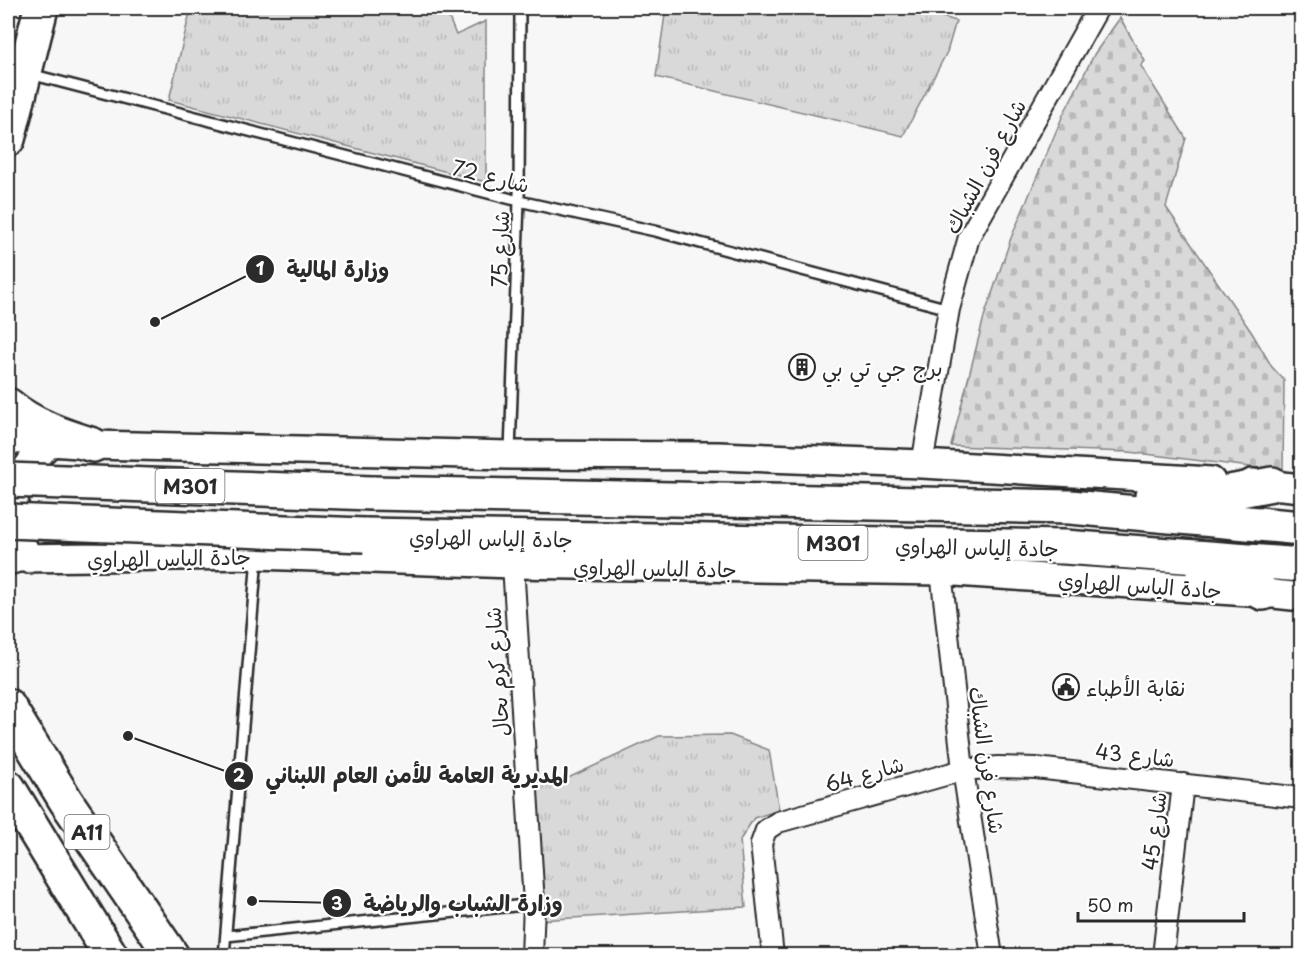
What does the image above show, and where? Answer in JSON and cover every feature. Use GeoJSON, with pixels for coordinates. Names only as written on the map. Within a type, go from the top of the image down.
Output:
{"type":"FeatureCollection","features":[{"type":"Feature","properties":{"kind":"highway"},"geometry":{"type":"LineString","coordinates":[[8,138],[21,8]]}},
{"type":"Feature","properties":{"kind":"highway"},"geometry":{"type":"LineString","coordinates":[[16,68],[41,8]]}},
{"type":"Feature","properties":{"kind":"highway"},"geometry":{"type":"LineString","coordinates":[[8,405],[24,417],[54,433],[93,446]]}},
{"type":"Feature","properties":{"kind":"highway","name":"جادة إلياس الهراوي"},"geometry":{"type":"LineString","coordinates":[[8,480],[372,493],[1070,507],[1302,528]]}},
{"type":"Feature","properties":{"kind":"highway"},"geometry":{"type":"LineString","coordinates":[[1070,507],[1116,497],[1214,495],[1287,486]]}},
{"type":"Feature","properties":{"kind":"highway","name":"جادة الياس الهراوي"},"geometry":{"type":"LineString","coordinates":[[8,521],[364,535]]}},
{"type":"Feature","properties":{"kind":"highway","name":"جادة إلياس الهراوي"},"geometry":{"type":"LineString","coordinates":[[364,535],[1064,547],[1302,565]]}},
{"type":"Feature","properties":{"kind":"highway"},"geometry":{"type":"LineString","coordinates":[[1064,547],[1094,557],[1241,581],[1263,593]]}},
{"type":"Feature","properties":{"kind":"highway","name":"A11"},"geometry":{"type":"LineString","coordinates":[[8,706],[66,801],[172,956]]}},
{"type":"Feature","properties":{"kind":"highway","name":"A11"},"geometry":{"type":"LineString","coordinates":[[8,787],[111,956]]}},
{"type":"Feature","properties":{"kind":"street","name":"شارع فرن الشباك"},"geometry":{"type":"LineString","coordinates":[[922,464],[949,309],[969,237],[1094,10]]}},
{"type":"Feature","properties":{"kind":"street"},"geometry":{"type":"LineString","coordinates":[[8,439],[93,446],[510,455],[718,456],[922,464],[1287,486]]}},
{"type":"Feature","properties":{"kind":"street"},"geometry":{"type":"LineString","coordinates":[[18,560],[18,540],[13,518],[14,497],[21,476],[33,458],[50,443]]}},
{"type":"Feature","properties":{"kind":"street","name":"جادة الياس الهراوي"},"geometry":{"type":"LineString","coordinates":[[18,560],[257,555],[513,564],[941,571],[1302,597]]}},
{"type":"Feature","properties":{"kind":"street","name":"شارع كرم ىحال"},"geometry":{"type":"LineString","coordinates":[[513,564],[534,904],[532,956]]}},
{"type":"Feature","properties":{"kind":"street","name":"شارع فرن الشباك"},"geometry":{"type":"LineString","coordinates":[[941,571],[963,770],[992,956]]}},
{"type":"Feature","properties":{"kind":"street","name":"شارع 43"},"geometry":{"type":"LineString","coordinates":[[963,770],[998,766],[1036,768],[1302,798]]}},
{"type":"Feature","properties":{"kind":"street","name":"شارع 64"},"geometry":{"type":"LineString","coordinates":[[772,956],[761,844],[766,830],[778,822],[963,770]]}},
{"type":"Feature","properties":{"kind":"street","name":"شارع 45"},"geometry":{"type":"LineString","coordinates":[[1163,956],[1183,784]]}},
{"type":"Feature","properties":{"kind":"lane","name":"شارع 75"},"geometry":{"type":"LineString","coordinates":[[510,455],[519,201],[519,8]]}},
{"type":"Feature","properties":{"kind":"lane","name":"شارع 72"},"geometry":{"type":"LineString","coordinates":[[16,68],[519,201],[655,231],[949,309]]}},
{"type":"Feature","properties":{"kind":"lane"},"geometry":{"type":"LineString","coordinates":[[224,956],[257,555]]}},
{"type":"Feature","properties":{"kind":"lane"},"geometry":{"type":"LineString","coordinates":[[226,936],[534,904]]}},
{"type":"Feature","properties":{"kind":"green space"},"geometry":{"type":"Polygon","coordinates":[[[191,8],[445,8],[456,35],[486,21],[486,182],[169,100],[191,8]]]}},
{"type":"Feature","properties":{"kind":"green space"},"geometry":{"type":"Polygon","coordinates":[[[666,8],[913,8],[956,21],[947,52],[903,136],[656,77],[666,8]]]}},
{"type":"Feature","properties":{"kind":"green space"},"geometry":{"type":"Polygon","coordinates":[[[1120,18],[1145,61],[1141,66],[1186,138],[1166,207],[1252,333],[1272,367],[1284,380],[1283,471],[1129,452],[951,446],[984,317],[1011,238],[1063,115],[1095,53],[1120,18]]]}},
{"type":"Feature","properties":{"kind":"green space"},"geometry":{"type":"Polygon","coordinates":[[[730,735],[769,750],[779,810],[754,818],[740,840],[746,907],[540,920],[532,783],[566,779],[659,736],[730,735]]]}},
{"type":"Feature","properties":{"kind":"place","name":"وزارة المالية"},"geometry":{"type":"Point","coordinates":[155,322]}},
{"type":"Feature","properties":{"kind":"place","name":"برج جي تي بي"},"geometry":{"type":"Point","coordinates":[802,367]}},
{"type":"Feature","properties":{"kind":"place","name":"نقابة الأطباء"},"geometry":{"type":"Point","coordinates":[1066,687]}},
{"type":"Feature","properties":{"kind":"place","name":"المديرية العامة للأمن العام اللبناني"},"geometry":{"type":"Point","coordinates":[128,736]}},
{"type":"Feature","properties":{"kind":"place","name":"وزارة الشباب والرياضة"},"geometry":{"type":"Point","coordinates":[252,901]}}]}
